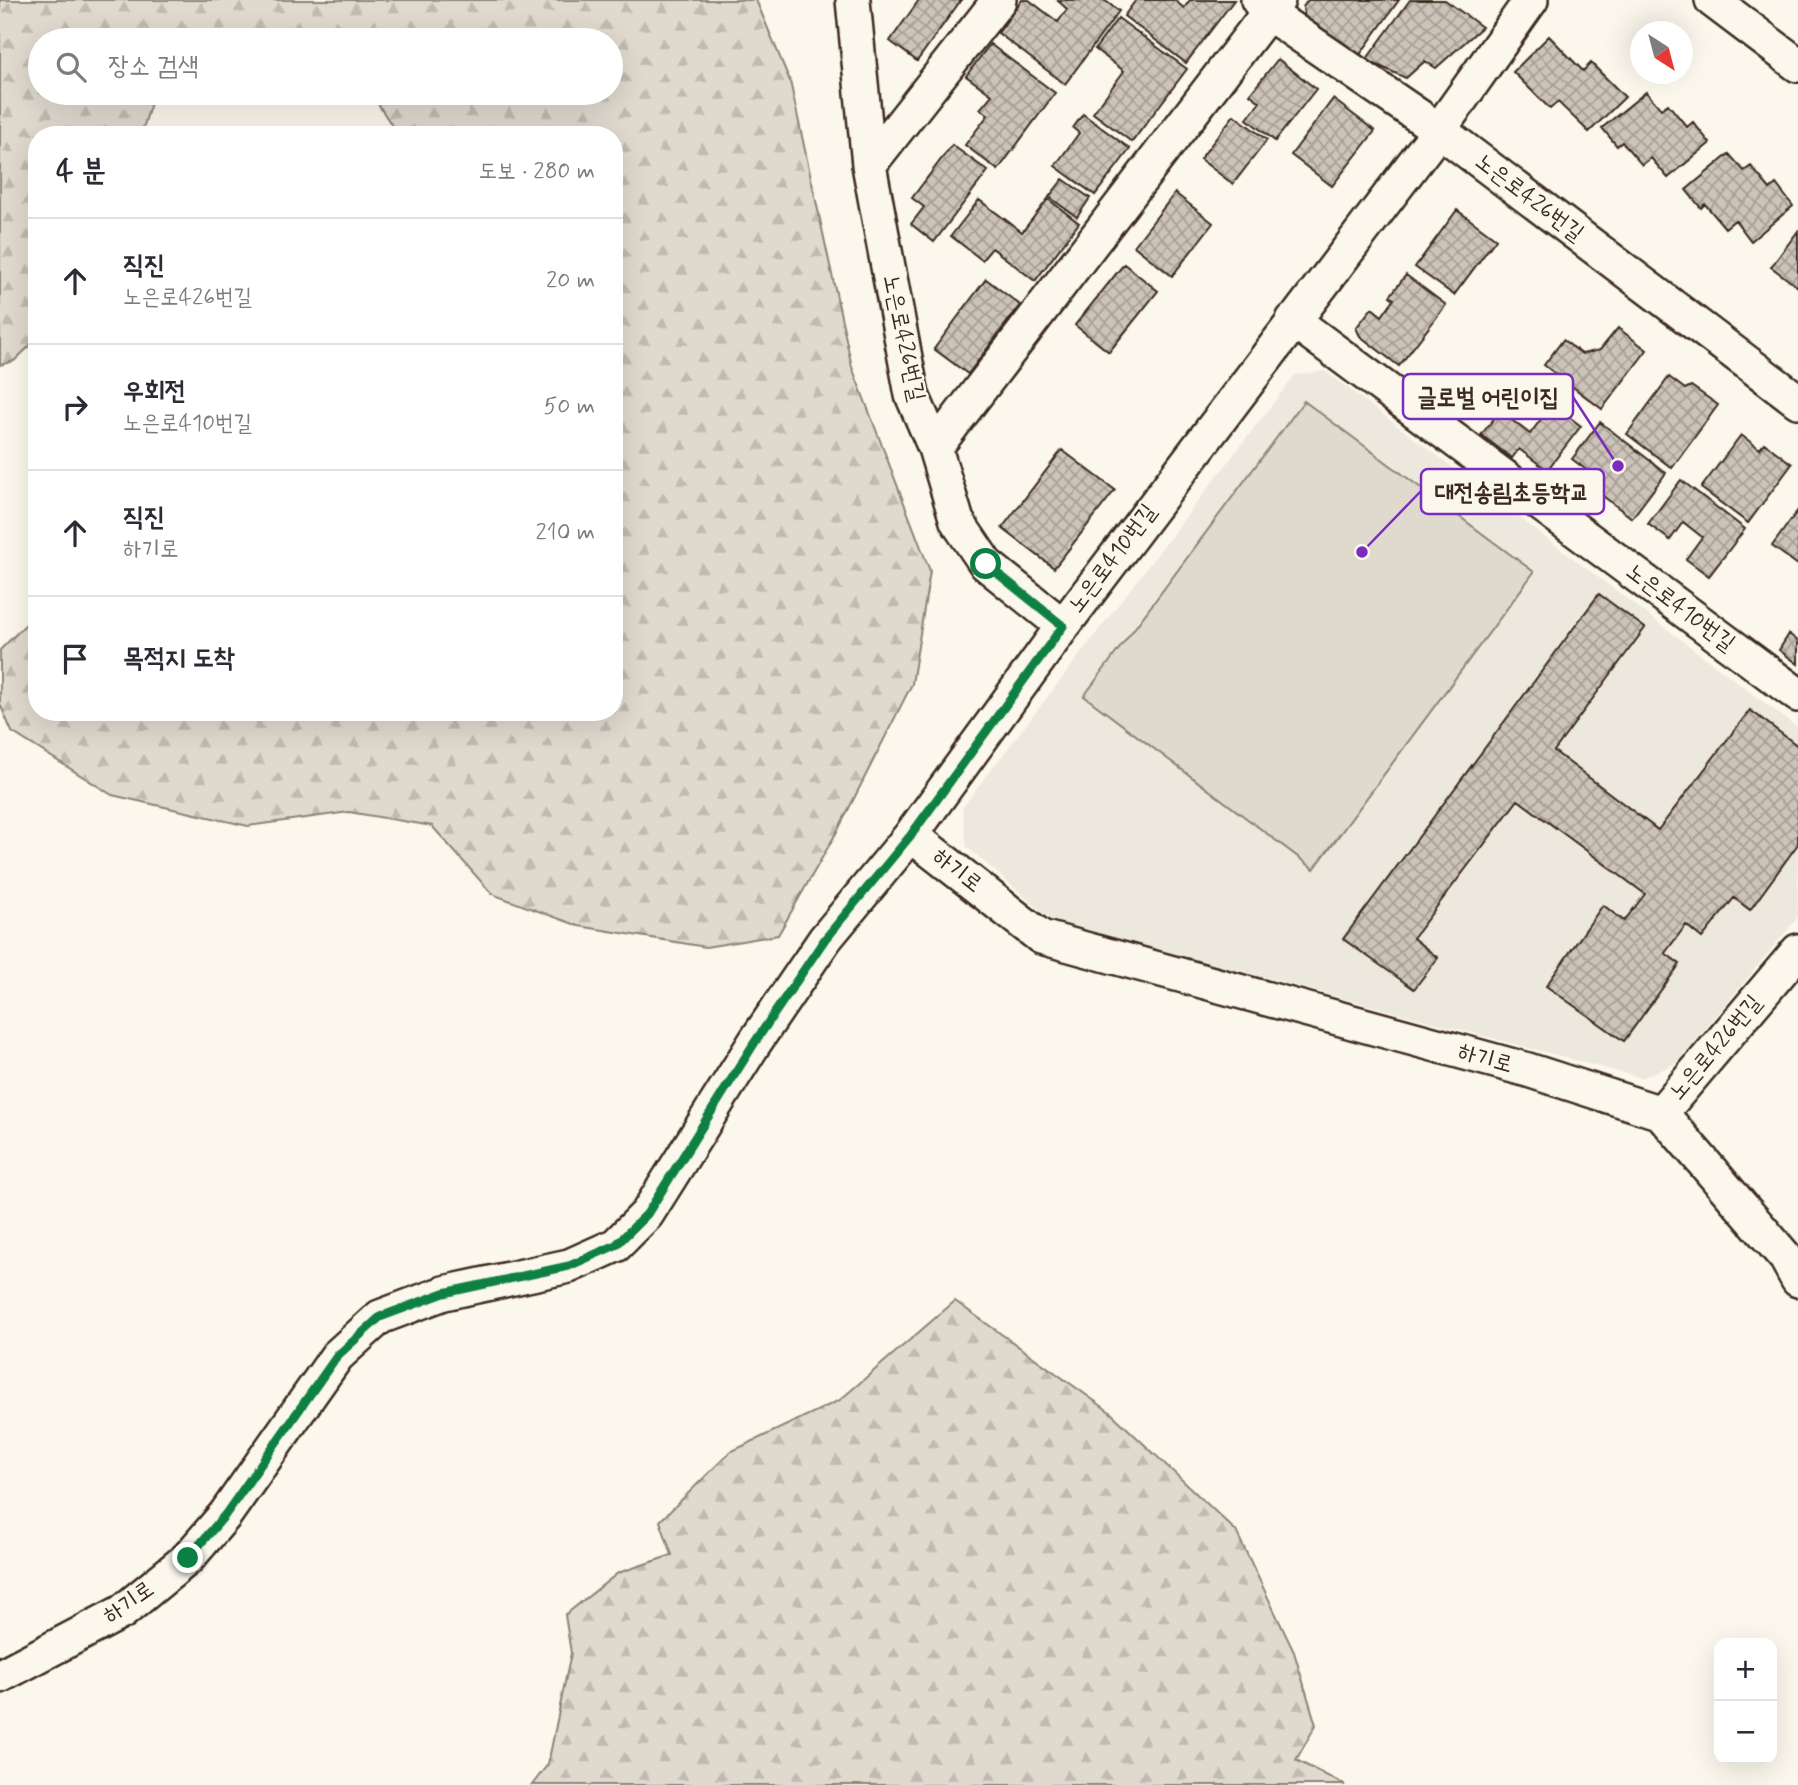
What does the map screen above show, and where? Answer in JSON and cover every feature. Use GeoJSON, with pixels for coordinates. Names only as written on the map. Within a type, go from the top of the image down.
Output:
{"type":"FeatureCollection","features":[{"type":"Feature","properties":{"kind":"street","name":"노은로426번길"},"geometry":{"type":"LineString","coordinates":[[853,0],[869,165],[912,395],[935,449],[957,521],[986,564],[1063,626]]}},
{"type":"Feature","properties":{"kind":"street"},"geometry":{"type":"LineString","coordinates":[[869,165],[999,0]]}},
{"type":"Feature","properties":{"kind":"street","name":"노은로410번길"},"geometry":{"type":"LineString","coordinates":[[911,835],[1063,626],[1439,130],[1531,0]]}},
{"type":"Feature","properties":{"kind":"street"},"geometry":{"type":"LineString","coordinates":[[1712,0],[1798,65]]}},
{"type":"Feature","properties":{"kind":"street","name":"노은로426번길"},"geometry":{"type":"LineString","coordinates":[[1268,4],[1798,401]]}},
{"type":"Feature","properties":{"kind":"street"},"geometry":{"type":"LineString","coordinates":[[935,449],[1268,4]]}},
{"type":"Feature","properties":{"kind":"street","name":"노은로410번길"},"geometry":{"type":"LineString","coordinates":[[1293,320],[1798,695]]}},
{"type":"Feature","properties":{"kind":"street","name":"하기로"},"geometry":{"type":"LineString","coordinates":[[0,1676],[122,1612],[188,1558],[225,1515],[337,1356],[380,1317],[444,1293],[569,1266],[616,1245],[647,1214],[755,1042],[825,939],[911,835],[1041,937],[1528,1070],[1661,1113]]}},
{"type":"Feature","properties":{"kind":"street","name":"노은로426번길"},"geometry":{"type":"LineString","coordinates":[[1661,1113],[1798,951]]}},
{"type":"Feature","properties":{"kind":"street"},"geometry":{"type":"LineString","coordinates":[[1661,1113],[1752,1215],[1786,1258],[1798,1280]]}},
{"type":"Feature","properties":{"kind":"shaded area"},"geometry":{"type":"Polygon","coordinates":[[[1325,371],[1798,728],[1798,917],[1677,1063],[1642,1078],[1053,921],[967,847],[962,808],[1295,375],[1325,371]]]}},
{"type":"Feature","properties":{"kind":"green space"},"geometry":{"type":"Polygon","coordinates":[[[0,0],[756,0],[790,81],[852,367],[930,571],[912,684],[839,828],[778,935],[706,947],[579,926],[492,894],[432,826],[349,812],[248,826],[112,795],[12,732],[0,704],[0,650],[28,622],[28,721],[623,721],[623,126],[392,126],[379,105],[623,105],[623,28],[28,28],[28,105],[150,105],[144,126],[28,126],[28,348],[14,361],[0,365],[0,0]]]}},
{"type":"Feature","properties":{"kind":"green space"},"geometry":{"type":"Polygon","coordinates":[[[1304,401],[1534,572],[1314,869],[1084,696],[1304,401]]]}},
{"type":"Feature","properties":{"kind":"green space"},"geometry":{"type":"Polygon","coordinates":[[[955,1301],[1110,1412],[1236,1531],[1294,1652],[1316,1725],[1296,1760],[1345,1785],[532,1785],[548,1764],[571,1653],[565,1615],[618,1573],[672,1555],[660,1521],[730,1452],[840,1400],[955,1301]]]}},
{"type":"Feature","properties":{"kind":"building"},"geometry":{"type":"Polygon","coordinates":[[[919,0],[961,0],[917,61],[890,41],[919,0]]]}},
{"type":"Feature","properties":{"kind":"building"},"geometry":{"type":"Polygon","coordinates":[[[1022,0],[1029,0],[1058,22],[1067,9],[1057,0],[1104,0],[1119,11],[1065,84],[998,33],[1022,0]]]}},
{"type":"Feature","properties":{"kind":"building"},"geometry":{"type":"Polygon","coordinates":[[[1136,0],[1174,0],[1184,8],[1190,0],[1234,0],[1186,63],[1124,16],[1136,0]]]}},
{"type":"Feature","properties":{"kind":"building"},"geometry":{"type":"Polygon","coordinates":[[[1308,0],[1399,0],[1351,67],[1308,36],[1303,7],[1308,0]]]}},
{"type":"Feature","properties":{"kind":"building"},"geometry":{"type":"Polygon","coordinates":[[[1410,0],[1445,0],[1482,27],[1436,68],[1425,61],[1406,78],[1366,60],[1410,0]]]}},
{"type":"Feature","properties":{"kind":"building"},"geometry":{"type":"Polygon","coordinates":[[[1118,18],[1187,69],[1132,142],[1093,113],[1124,71],[1095,49],[1118,18]]]}},
{"type":"Feature","properties":{"kind":"building"},"geometry":{"type":"Polygon","coordinates":[[[1549,36],[1583,71],[1591,63],[1625,97],[1589,132],[1558,102],[1550,109],[1513,72],[1549,36]]]}},
{"type":"Feature","properties":{"kind":"building"},"geometry":{"type":"Polygon","coordinates":[[[990,44],[1055,93],[998,170],[965,145],[988,115],[980,109],[992,95],[966,76],[990,44]]]}},
{"type":"Feature","properties":{"kind":"building"},"geometry":{"type":"Polygon","coordinates":[[[1278,59],[1316,89],[1275,141],[1247,119],[1260,102],[1250,94],[1278,59]]]}},
{"type":"Feature","properties":{"kind":"building"},"geometry":{"type":"Polygon","coordinates":[[[1646,92],[1661,109],[1668,104],[1687,127],[1693,122],[1710,143],[1668,178],[1651,158],[1642,165],[1622,142],[1617,146],[1602,128],[1646,92]]]}},
{"type":"Feature","properties":{"kind":"building"},"geometry":{"type":"Polygon","coordinates":[[[1333,99],[1375,131],[1332,186],[1291,155],[1333,99]]]}},
{"type":"Feature","properties":{"kind":"building"},"geometry":{"type":"Polygon","coordinates":[[[1083,114],[1130,149],[1095,195],[1055,166],[1079,133],[1073,128],[1083,114]]]}},
{"type":"Feature","properties":{"kind":"building"},"geometry":{"type":"Polygon","coordinates":[[[1234,115],[1267,140],[1233,184],[1200,159],[1234,115]]]}},
{"type":"Feature","properties":{"kind":"building"},"geometry":{"type":"Polygon","coordinates":[[[952,145],[988,171],[934,242],[911,224],[924,207],[912,198],[952,145]]]}},
{"type":"Feature","properties":{"kind":"building"},"geometry":{"type":"Polygon","coordinates":[[[1729,154],[1744,171],[1751,166],[1770,189],[1776,184],[1793,206],[1751,241],[1735,220],[1725,228],[1705,204],[1701,208],[1686,190],[1729,154]]]}},
{"type":"Feature","properties":{"kind":"building"},"geometry":{"type":"Polygon","coordinates":[[[1063,179],[1090,198],[1077,217],[1049,197],[1063,179]]]}},
{"type":"Feature","properties":{"kind":"building"},"geometry":{"type":"Polygon","coordinates":[[[1175,193],[1213,223],[1172,276],[1134,246],[1175,193]]]}},
{"type":"Feature","properties":{"kind":"building"},"geometry":{"type":"Polygon","coordinates":[[[1048,199],[1079,223],[1035,281],[992,248],[982,260],[951,236],[979,200],[1022,232],[1048,199]]]}},
{"type":"Feature","properties":{"kind":"building"},"geometry":{"type":"Polygon","coordinates":[[[1457,210],[1496,239],[1454,295],[1415,267],[1457,210]]]}},
{"type":"Feature","properties":{"kind":"building"},"geometry":{"type":"Polygon","coordinates":[[[1798,231],[1798,287],[1771,267],[1798,231]]]}},
{"type":"Feature","properties":{"kind":"building"},"geometry":{"type":"Polygon","coordinates":[[[1124,264],[1158,291],[1109,352],[1075,325],[1124,264]]]}},
{"type":"Feature","properties":{"kind":"building"},"geometry":{"type":"Polygon","coordinates":[[[1406,275],[1446,305],[1399,366],[1360,336],[1356,328],[1372,308],[1382,316],[1394,299],[1390,296],[1406,275]]]}},
{"type":"Feature","properties":{"kind":"building"},"geometry":{"type":"Polygon","coordinates":[[[986,279],[1020,305],[968,374],[934,349],[986,279]]]}},
{"type":"Feature","properties":{"kind":"building"},"geometry":{"type":"Polygon","coordinates":[[[1618,328],[1647,350],[1602,409],[1544,365],[1563,340],[1582,354],[1600,350],[1618,328]]]}},
{"type":"Feature","properties":{"kind":"building"},"geometry":{"type":"Polygon","coordinates":[[[1669,377],[1685,389],[1691,386],[1718,405],[1672,468],[1627,434],[1669,377]]]}},
{"type":"Feature","properties":{"kind":"building"},"geometry":{"type":"Polygon","coordinates":[[[1552,404],[1581,426],[1547,470],[1519,449],[1512,458],[1481,435],[1500,411],[1530,434],[1552,404]]]}},
{"type":"Feature","properties":{"kind":"building"},"geometry":{"type":"Polygon","coordinates":[[[1600,422],[1666,473],[1632,518],[1583,481],[1589,472],[1572,459],[1600,422]]]}},
{"type":"Feature","properties":{"kind":"building"},"geometry":{"type":"Polygon","coordinates":[[[1741,435],[1760,449],[1764,443],[1792,464],[1748,523],[1701,488],[1741,435]]]}},
{"type":"Feature","properties":{"kind":"building"},"geometry":{"type":"Polygon","coordinates":[[[1062,450],[1115,490],[1054,568],[1002,528],[1062,450]]]}},
{"type":"Feature","properties":{"kind":"building"},"geometry":{"type":"Polygon","coordinates":[[[1681,480],[1745,529],[1709,576],[1686,559],[1702,537],[1683,522],[1670,540],[1648,524],[1681,480]]]}},
{"type":"Feature","properties":{"kind":"building"},"geometry":{"type":"Polygon","coordinates":[[[1798,510],[1798,565],[1772,546],[1798,510]]]}},
{"type":"Feature","properties":{"kind":"building"},"geometry":{"type":"Polygon","coordinates":[[[1599,594],[1645,628],[1554,751],[1658,830],[1750,710],[1798,746],[1798,844],[1750,910],[1734,898],[1702,938],[1686,925],[1665,953],[1680,964],[1624,1041],[1546,986],[1603,905],[1624,921],[1645,894],[1518,800],[1413,938],[1438,958],[1414,989],[1343,939],[1599,594]]]}},
{"type":"Feature","properties":{"kind":"building"},"geometry":{"type":"Polygon","coordinates":[[[1789,634],[1798,641],[1798,664],[1779,650],[1789,634]]]}},
{"type":"Feature","properties":{"kind":"place","name":"글로벌 어린이집"},"geometry":{"type":"Point","coordinates":[1618,466]}},
{"type":"Feature","properties":{"kind":"place","name":"대전송림초등학교"},"geometry":{"type":"Point","coordinates":[1362,552]}},
{"type":"Feature","properties":{"kind":"route"},"geometry":{"type":"LineString","coordinates":[[188,1558],[225,1515],[337,1356],[380,1317],[444,1293],[569,1266],[616,1245],[647,1214],[755,1042],[825,939],[911,835],[1063,626],[986,564]]}}]}
